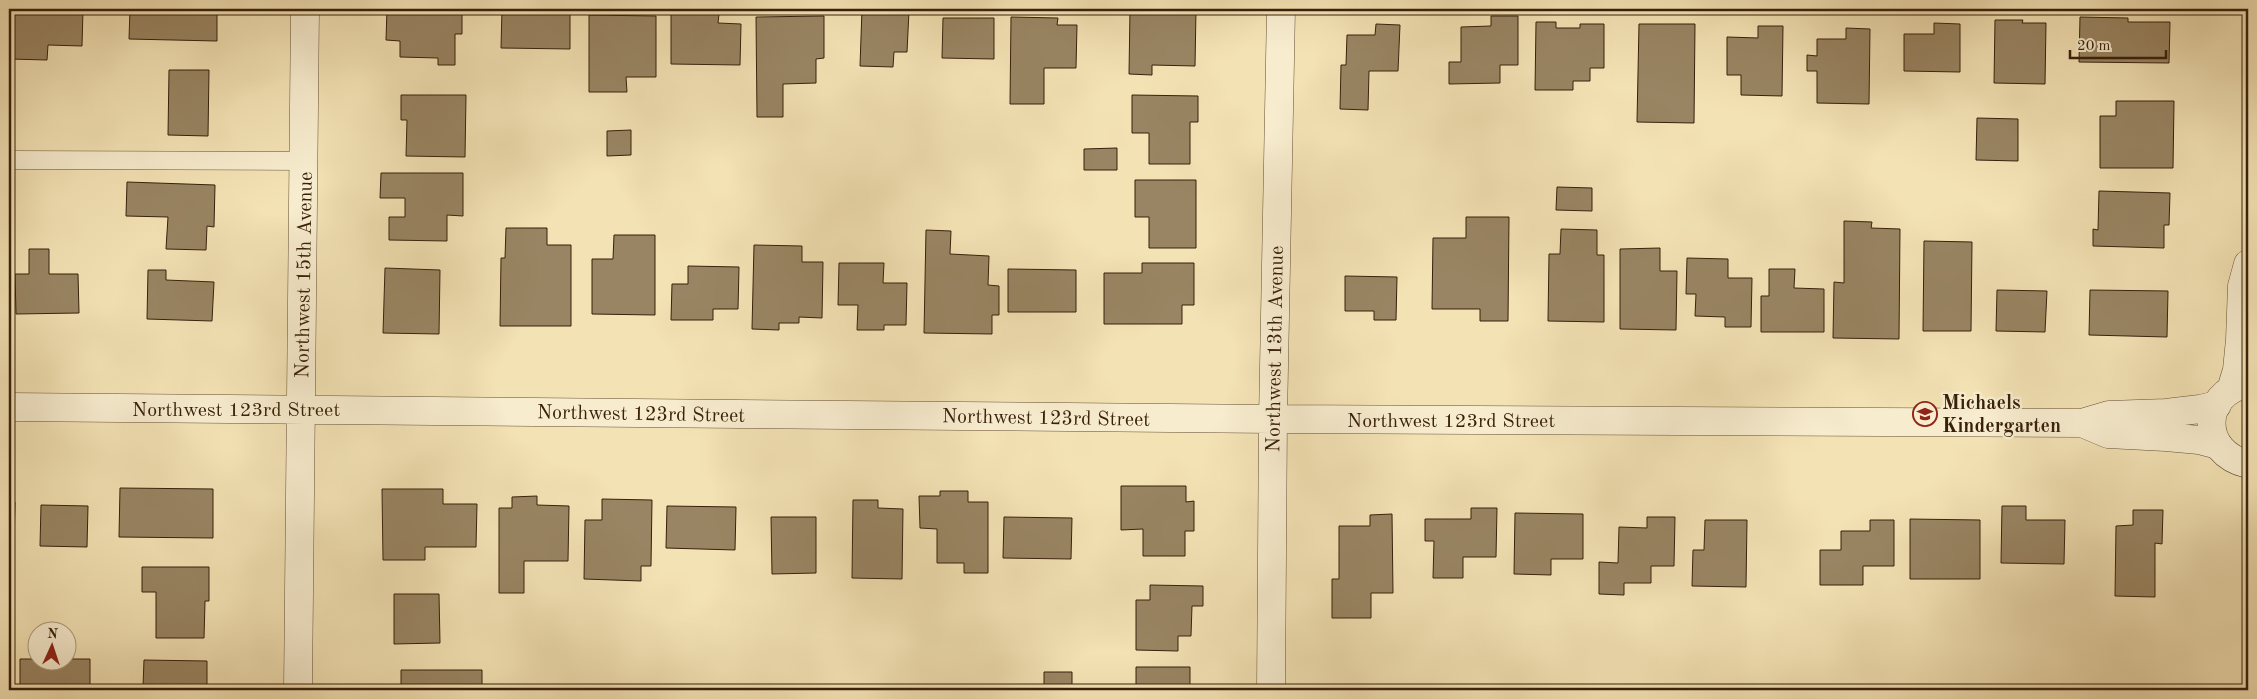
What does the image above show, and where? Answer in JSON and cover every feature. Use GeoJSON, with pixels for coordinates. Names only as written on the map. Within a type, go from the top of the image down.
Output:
{"type":"FeatureCollection","features":[{"type":"Feature","properties":{"kind":"street","name":"Northwest 15th Avenue"},"geometry":{"type":"LineString","coordinates":[[298,690],[305,9]]}},
{"type":"Feature","properties":{"kind":"street","name":"Northwest 13th Avenue"},"geometry":{"type":"LineString","coordinates":[[1270,690],[1281,9]]}},
{"type":"Feature","properties":{"kind":"street"},"geometry":{"type":"LineString","coordinates":[[2248,264],[2242,286],[2240,340],[2237,370],[2232,393],[2211,423],[2214,439],[2223,452],[2236,461],[2248,464]]}},
{"type":"Feature","properties":{"kind":"street","name":"Northwest 123rd Street"},"geometry":{"type":"LineString","coordinates":[[9,407],[1273,419],[2082,423],[2109,415],[2166,413],[2200,409],[2232,393]]}},
{"type":"Feature","properties":{"kind":"street","name":"Northwest 123rd Street"},"geometry":{"type":"LineString","coordinates":[[2082,423],[2108,434],[2175,438],[2218,445]]}},
{"type":"Feature","properties":{"kind":"lane"},"geometry":{"type":"LineString","coordinates":[[9,160],[304,161]]}},
{"type":"Feature","properties":{"kind":"building"},"geometry":{"type":"Polygon","coordinates":[[[10,9],[83,9],[82,46],[48,45],[47,60],[9,59],[10,9]]]}},
{"type":"Feature","properties":{"kind":"building"},"geometry":{"type":"Polygon","coordinates":[[[130,9],[217,9],[217,41],[129,39],[130,9]]]}},
{"type":"Feature","properties":{"kind":"building"},"geometry":{"type":"Polygon","coordinates":[[[387,9],[462,9],[462,34],[455,34],[455,65],[438,65],[438,58],[400,57],[400,41],[386,40],[387,9]]]}},
{"type":"Feature","properties":{"kind":"building"},"geometry":{"type":"Polygon","coordinates":[[[502,9],[570,9],[570,49],[501,48],[502,9]]]}},
{"type":"Feature","properties":{"kind":"building"},"geometry":{"type":"Polygon","coordinates":[[[862,9],[909,11],[907,52],[894,52],[893,67],[860,66],[862,9]]]}},
{"type":"Feature","properties":{"kind":"building"},"geometry":{"type":"Polygon","coordinates":[[[1130,9],[1196,9],[1195,66],[1152,65],[1152,75],[1129,74],[1130,9]]]}},
{"type":"Feature","properties":{"kind":"building"},"geometry":{"type":"Polygon","coordinates":[[[671,14],[719,14],[718,23],[741,24],[740,65],[671,64],[671,14]]]}},
{"type":"Feature","properties":{"kind":"building"},"geometry":{"type":"Polygon","coordinates":[[[589,15],[656,16],[656,77],[626,77],[627,92],[589,92],[589,15]]]}},
{"type":"Feature","properties":{"kind":"building"},"geometry":{"type":"Polygon","coordinates":[[[824,16],[824,58],[816,59],[816,83],[783,84],[783,117],[757,117],[756,17],[824,16]]]}},
{"type":"Feature","properties":{"kind":"building"},"geometry":{"type":"Polygon","coordinates":[[[1491,16],[1518,16],[1518,65],[1500,65],[1500,83],[1449,84],[1449,62],[1461,62],[1461,27],[1491,26],[1491,16]]]}},
{"type":"Feature","properties":{"kind":"building"},"geometry":{"type":"Polygon","coordinates":[[[1011,17],[1058,18],[1057,25],[1077,25],[1076,68],[1044,68],[1044,104],[1010,104],[1011,17]]]}},
{"type":"Feature","properties":{"kind":"building"},"geometry":{"type":"Polygon","coordinates":[[[2080,17],[2128,18],[2128,22],[2170,22],[2169,63],[2079,62],[2080,17]]]}},
{"type":"Feature","properties":{"kind":"building"},"geometry":{"type":"Polygon","coordinates":[[[943,18],[994,18],[994,59],[942,58],[943,18]]]}},
{"type":"Feature","properties":{"kind":"building"},"geometry":{"type":"Polygon","coordinates":[[[1995,20],[2023,20],[2022,23],[2046,23],[2045,84],[1994,83],[1995,20]]]}},
{"type":"Feature","properties":{"kind":"building"},"geometry":{"type":"Polygon","coordinates":[[[1536,22],[1556,22],[1556,28],[1580,28],[1580,24],[1604,24],[1604,68],[1590,68],[1590,81],[1573,81],[1573,90],[1535,90],[1536,22]]]}},
{"type":"Feature","properties":{"kind":"building"},"geometry":{"type":"Polygon","coordinates":[[[1934,23],[1960,24],[1960,72],[1904,71],[1904,34],[1934,34],[1934,23]]]}},
{"type":"Feature","properties":{"kind":"building"},"geometry":{"type":"Polygon","coordinates":[[[1376,24],[1400,25],[1398,71],[1369,71],[1368,110],[1340,109],[1341,65],[1346,65],[1347,35],[1375,35],[1376,24]]]}},
{"type":"Feature","properties":{"kind":"building"},"geometry":{"type":"Polygon","coordinates":[[[1639,24],[1695,24],[1694,123],[1637,122],[1639,24]]]}},
{"type":"Feature","properties":{"kind":"building"},"geometry":{"type":"Polygon","coordinates":[[[1758,26],[1783,26],[1782,96],[1741,95],[1741,75],[1727,75],[1727,37],[1758,38],[1758,26]]]}},
{"type":"Feature","properties":{"kind":"building"},"geometry":{"type":"Polygon","coordinates":[[[1846,28],[1870,29],[1869,104],[1817,103],[1817,71],[1807,71],[1807,55],[1817,56],[1817,39],[1846,39],[1846,28]]]}},
{"type":"Feature","properties":{"kind":"building"},"geometry":{"type":"Polygon","coordinates":[[[169,70],[209,70],[208,136],[168,135],[169,70]]]}},
{"type":"Feature","properties":{"kind":"building"},"geometry":{"type":"Polygon","coordinates":[[[401,95],[466,95],[465,157],[406,156],[407,120],[401,120],[401,95]]]}},
{"type":"Feature","properties":{"kind":"building"},"geometry":{"type":"Polygon","coordinates":[[[1132,95],[1198,96],[1198,122],[1190,122],[1190,164],[1149,164],[1149,133],[1132,133],[1132,95]]]}},
{"type":"Feature","properties":{"kind":"building"},"geometry":{"type":"Polygon","coordinates":[[[2116,101],[2174,101],[2173,168],[2100,168],[2100,116],[2116,116],[2116,101]]]}},
{"type":"Feature","properties":{"kind":"building"},"geometry":{"type":"Polygon","coordinates":[[[1977,118],[2018,119],[2018,161],[1976,160],[1977,118]]]}},
{"type":"Feature","properties":{"kind":"building"},"geometry":{"type":"Polygon","coordinates":[[[631,130],[631,155],[607,156],[607,131],[631,130]]]}},
{"type":"Feature","properties":{"kind":"building"},"geometry":{"type":"Polygon","coordinates":[[[1117,148],[1117,170],[1084,170],[1084,149],[1117,148]]]}},
{"type":"Feature","properties":{"kind":"building"},"geometry":{"type":"Polygon","coordinates":[[[381,173],[463,173],[463,216],[447,215],[447,241],[389,240],[389,217],[405,217],[405,198],[380,198],[381,173]]]}},
{"type":"Feature","properties":{"kind":"building"},"geometry":{"type":"Polygon","coordinates":[[[1135,180],[1196,180],[1196,248],[1149,248],[1149,217],[1135,217],[1135,180]]]}},
{"type":"Feature","properties":{"kind":"building"},"geometry":{"type":"Polygon","coordinates":[[[127,182],[215,185],[214,227],[207,226],[206,250],[166,249],[168,217],[126,216],[127,182]]]}},
{"type":"Feature","properties":{"kind":"building"},"geometry":{"type":"Polygon","coordinates":[[[1557,187],[1592,188],[1592,211],[1556,210],[1557,187]]]}},
{"type":"Feature","properties":{"kind":"building"},"geometry":{"type":"Polygon","coordinates":[[[2099,191],[2170,193],[2169,225],[2164,225],[2164,248],[2093,246],[2093,229],[2098,230],[2099,191]]]}},
{"type":"Feature","properties":{"kind":"building"},"geometry":{"type":"Polygon","coordinates":[[[1466,217],[1509,217],[1508,321],[1480,321],[1480,309],[1432,309],[1433,238],[1466,238],[1466,217]]]}},
{"type":"Feature","properties":{"kind":"building"},"geometry":{"type":"Polygon","coordinates":[[[1844,221],[1872,222],[1871,228],[1900,229],[1899,339],[1833,338],[1834,282],[1844,283],[1844,221]]]}},
{"type":"Feature","properties":{"kind":"building"},"geometry":{"type":"Polygon","coordinates":[[[506,228],[547,228],[547,245],[571,245],[571,326],[500,326],[501,258],[505,258],[506,228]]]}},
{"type":"Feature","properties":{"kind":"building"},"geometry":{"type":"Polygon","coordinates":[[[1561,229],[1597,230],[1597,255],[1604,255],[1604,322],[1548,321],[1549,254],[1560,254],[1561,229]]]}},
{"type":"Feature","properties":{"kind":"building"},"geometry":{"type":"Polygon","coordinates":[[[926,230],[951,231],[950,254],[989,256],[988,285],[999,286],[999,315],[992,315],[992,334],[924,333],[926,230]]]}},
{"type":"Feature","properties":{"kind":"building"},"geometry":{"type":"Polygon","coordinates":[[[614,235],[655,235],[655,315],[592,314],[592,259],[613,259],[614,235]]]}},
{"type":"Feature","properties":{"kind":"building"},"geometry":{"type":"Polygon","coordinates":[[[1924,241],[1972,242],[1971,331],[1923,331],[1924,241]]]}},
{"type":"Feature","properties":{"kind":"building"},"geometry":{"type":"Polygon","coordinates":[[[754,245],[802,246],[802,262],[823,262],[822,318],[799,317],[799,323],[779,323],[779,330],[752,329],[754,245]]]}},
{"type":"Feature","properties":{"kind":"building"},"geometry":{"type":"Polygon","coordinates":[[[1660,248],[1660,271],[1677,271],[1676,330],[1620,329],[1620,249],[1660,248]]]}},
{"type":"Feature","properties":{"kind":"building"},"geometry":{"type":"Polygon","coordinates":[[[29,249],[49,249],[49,274],[78,274],[79,313],[16,314],[15,274],[29,274],[29,249]]]}},
{"type":"Feature","properties":{"kind":"building"},"geometry":{"type":"Polygon","coordinates":[[[1687,258],[1728,259],[1728,278],[1752,278],[1751,327],[1725,327],[1725,317],[1695,316],[1696,294],[1686,294],[1687,258]]]}},
{"type":"Feature","properties":{"kind":"building"},"geometry":{"type":"Polygon","coordinates":[[[839,263],[884,263],[883,283],[907,283],[906,325],[884,325],[884,330],[857,330],[858,305],[838,305],[839,263]]]}},
{"type":"Feature","properties":{"kind":"building"},"geometry":{"type":"Polygon","coordinates":[[[1142,263],[1194,263],[1194,305],[1182,305],[1182,324],[1104,324],[1104,273],[1142,273],[1142,263]]]}},
{"type":"Feature","properties":{"kind":"building"},"geometry":{"type":"Polygon","coordinates":[[[688,266],[739,267],[738,309],[713,309],[713,320],[671,320],[672,284],[688,284],[688,266]]]}},
{"type":"Feature","properties":{"kind":"building"},"geometry":{"type":"Polygon","coordinates":[[[385,268],[440,270],[439,334],[383,333],[385,268]]]}},
{"type":"Feature","properties":{"kind":"building"},"geometry":{"type":"Polygon","coordinates":[[[1008,269],[1076,270],[1076,312],[1008,312],[1008,269]]]}},
{"type":"Feature","properties":{"kind":"building"},"geometry":{"type":"Polygon","coordinates":[[[1769,269],[1795,269],[1794,288],[1824,289],[1824,332],[1761,332],[1761,296],[1769,296],[1769,269]]]}},
{"type":"Feature","properties":{"kind":"building"},"geometry":{"type":"Polygon","coordinates":[[[148,270],[166,270],[166,280],[214,282],[212,321],[147,319],[148,270]]]}},
{"type":"Feature","properties":{"kind":"building"},"geometry":{"type":"Polygon","coordinates":[[[1345,276],[1397,277],[1396,320],[1374,320],[1374,311],[1345,311],[1345,276]]]}},
{"type":"Feature","properties":{"kind":"building"},"geometry":{"type":"Polygon","coordinates":[[[1997,290],[2047,291],[2045,332],[1996,331],[1997,290]]]}},
{"type":"Feature","properties":{"kind":"building"},"geometry":{"type":"Polygon","coordinates":[[[2090,290],[2168,291],[2167,337],[2089,335],[2090,290]]]}},
{"type":"Feature","properties":{"kind":"building"},"geometry":{"type":"Polygon","coordinates":[[[1121,486],[1186,486],[1186,502],[1194,501],[1194,531],[1185,531],[1185,556],[1143,556],[1143,529],[1121,530],[1121,486]]]}},
{"type":"Feature","properties":{"kind":"building"},"geometry":{"type":"Polygon","coordinates":[[[120,488],[213,489],[213,538],[119,537],[120,488]]]}},
{"type":"Feature","properties":{"kind":"building"},"geometry":{"type":"Polygon","coordinates":[[[382,489],[443,489],[443,504],[477,504],[476,547],[425,547],[425,560],[383,560],[382,489]]]}},
{"type":"Feature","properties":{"kind":"building"},"geometry":{"type":"Polygon","coordinates":[[[940,491],[968,491],[968,502],[988,502],[988,573],[964,573],[964,563],[937,563],[937,529],[920,528],[919,496],[940,496],[940,491]]]}},
{"type":"Feature","properties":{"kind":"building"},"geometry":{"type":"Polygon","coordinates":[[[537,496],[537,505],[569,506],[568,561],[524,561],[524,593],[499,593],[499,508],[512,508],[512,497],[537,496]]]}},
{"type":"Feature","properties":{"kind":"building"},"geometry":{"type":"Polygon","coordinates":[[[602,499],[652,500],[651,566],[641,566],[641,581],[584,579],[585,520],[602,520],[602,499]]]}},
{"type":"Feature","properties":{"kind":"building"},"geometry":{"type":"Polygon","coordinates":[[[853,500],[878,500],[878,508],[903,509],[902,579],[852,578],[853,500]]]}},
{"type":"Feature","properties":{"kind":"building"},"geometry":{"type":"Polygon","coordinates":[[[9,502],[15,502],[13,587],[9,587],[9,502]]]}},
{"type":"Feature","properties":{"kind":"building"},"geometry":{"type":"Polygon","coordinates":[[[41,505],[88,506],[87,547],[40,546],[41,505]]]}},
{"type":"Feature","properties":{"kind":"building"},"geometry":{"type":"Polygon","coordinates":[[[667,506],[736,507],[735,550],[666,548],[667,506]]]}},
{"type":"Feature","properties":{"kind":"building"},"geometry":{"type":"Polygon","coordinates":[[[2002,506],[2026,506],[2026,520],[2065,520],[2064,564],[2001,563],[2002,506]]]}},
{"type":"Feature","properties":{"kind":"building"},"geometry":{"type":"Polygon","coordinates":[[[1471,508],[1497,508],[1496,557],[1463,557],[1463,578],[1433,578],[1434,541],[1425,541],[1425,519],[1471,519],[1471,508]]]}},
{"type":"Feature","properties":{"kind":"building"},"geometry":{"type":"Polygon","coordinates":[[[2133,510],[2163,510],[2162,544],[2155,543],[2155,597],[2115,596],[2116,526],[2133,525],[2133,510]]]}},
{"type":"Feature","properties":{"kind":"building"},"geometry":{"type":"Polygon","coordinates":[[[1515,513],[1583,514],[1583,559],[1551,559],[1551,575],[1514,574],[1515,513]]]}},
{"type":"Feature","properties":{"kind":"building"},"geometry":{"type":"Polygon","coordinates":[[[1392,514],[1393,593],[1371,593],[1371,618],[1332,618],[1332,579],[1339,579],[1339,526],[1370,526],[1370,515],[1392,514]]]}},
{"type":"Feature","properties":{"kind":"building"},"geometry":{"type":"Polygon","coordinates":[[[771,517],[816,517],[816,573],[772,574],[771,517]]]}},
{"type":"Feature","properties":{"kind":"building"},"geometry":{"type":"Polygon","coordinates":[[[1004,517],[1072,518],[1071,559],[1003,558],[1004,517]]]}},
{"type":"Feature","properties":{"kind":"building"},"geometry":{"type":"Polygon","coordinates":[[[1647,517],[1675,517],[1674,566],[1651,566],[1651,583],[1624,583],[1624,595],[1599,594],[1599,562],[1618,563],[1619,527],[1647,528],[1647,517]]]}},
{"type":"Feature","properties":{"kind":"building"},"geometry":{"type":"Polygon","coordinates":[[[1910,519],[1980,520],[1980,579],[1910,579],[1910,519]]]}},
{"type":"Feature","properties":{"kind":"building"},"geometry":{"type":"Polygon","coordinates":[[[1705,520],[1747,520],[1746,587],[1692,586],[1693,550],[1704,550],[1705,520]]]}},
{"type":"Feature","properties":{"kind":"building"},"geometry":{"type":"Polygon","coordinates":[[[1870,520],[1894,520],[1894,566],[1863,566],[1863,585],[1820,585],[1820,550],[1841,550],[1841,531],[1870,531],[1870,520]]]}},
{"type":"Feature","properties":{"kind":"building"},"geometry":{"type":"Polygon","coordinates":[[[142,567],[209,567],[209,601],[205,601],[204,638],[156,638],[156,592],[142,592],[142,567]]]}},
{"type":"Feature","properties":{"kind":"building"},"geometry":{"type":"Polygon","coordinates":[[[1150,585],[1203,586],[1203,606],[1192,606],[1191,636],[1178,636],[1178,651],[1136,650],[1136,600],[1150,600],[1150,585]]]}},
{"type":"Feature","properties":{"kind":"building"},"geometry":{"type":"Polygon","coordinates":[[[394,594],[439,594],[440,643],[394,644],[394,594]]]}},
{"type":"Feature","properties":{"kind":"building"},"geometry":{"type":"Polygon","coordinates":[[[20,659],[28,659],[28,672],[78,672],[78,659],[90,659],[90,690],[20,690],[20,659]]]}},
{"type":"Feature","properties":{"kind":"building"},"geometry":{"type":"Polygon","coordinates":[[[144,660],[207,661],[207,690],[162,690],[162,687],[143,687],[144,660]]]}},
{"type":"Feature","properties":{"kind":"building"},"geometry":{"type":"Polygon","coordinates":[[[1136,667],[1190,667],[1190,690],[1136,690],[1136,667]]]}},
{"type":"Feature","properties":{"kind":"building"},"geometry":{"type":"Polygon","coordinates":[[[401,670],[482,670],[482,690],[401,690],[401,670]]]}},
{"type":"Feature","properties":{"kind":"building"},"geometry":{"type":"Polygon","coordinates":[[[1044,672],[1072,672],[1072,690],[1044,690],[1044,672]]]}},
{"type":"Feature","properties":{"kind":"place","name":"Michaels Kindergarten"},"geometry":{"type":"Point","coordinates":[1925,414]}}]}
